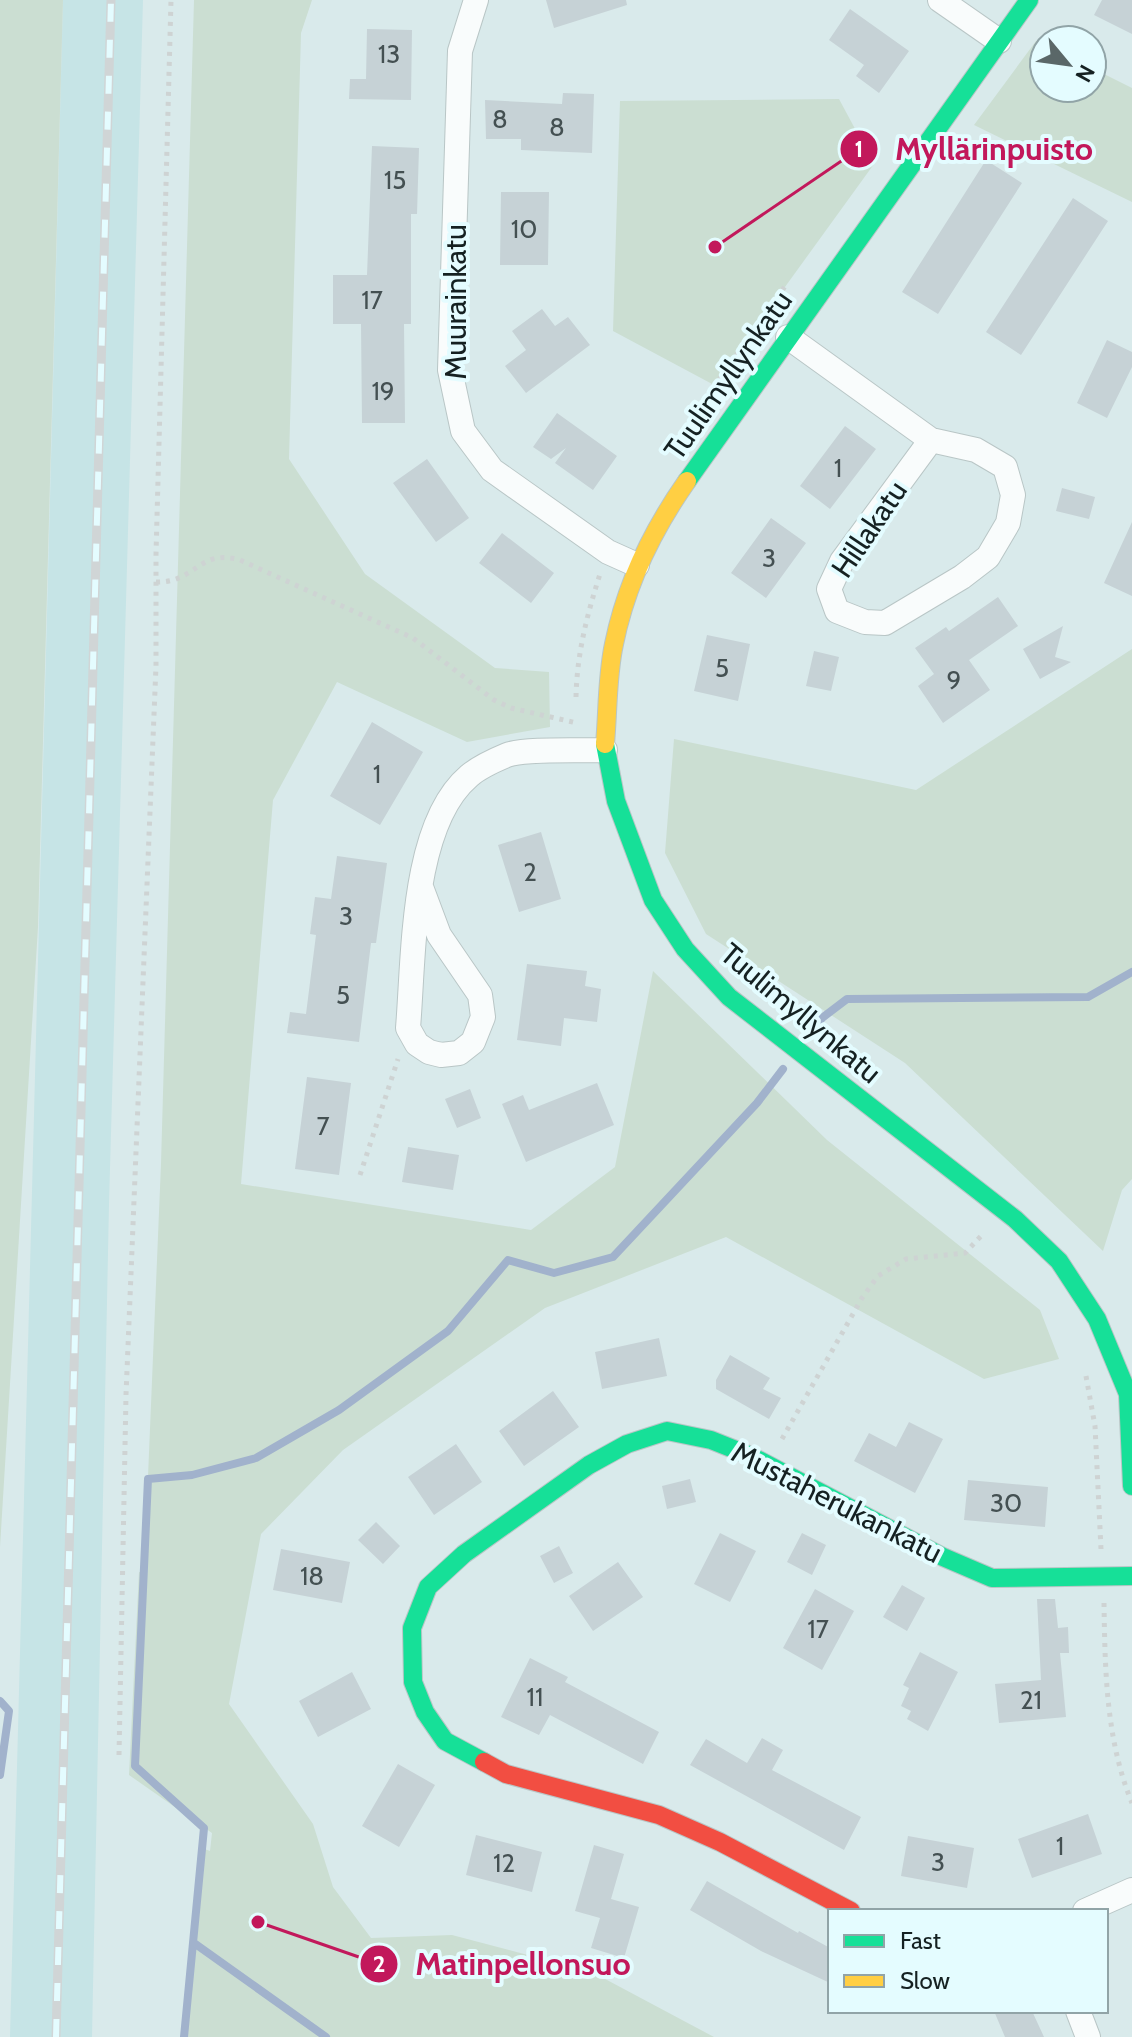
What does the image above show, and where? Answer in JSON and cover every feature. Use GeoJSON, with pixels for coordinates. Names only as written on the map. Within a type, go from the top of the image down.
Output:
{"type":"FeatureCollection","features":[{"type":"Feature","properties":{"kind":"street","name":"Muurainkatu"},"geometry":{"type":"LineString","coordinates":[[476,0],[460,51],[450,370],[463,431],[492,470],[608,552],[637,565]]}},
{"type":"Feature","properties":{"kind":"street"},"geometry":{"type":"LineString","coordinates":[[940,0],[999,41]]}},
{"type":"Feature","properties":{"kind":"street","name":"Tuulimyllynkatu"},"geometry":{"type":"LineString","coordinates":[[1029,0],[663,515],[637,565],[613,646],[605,750],[616,801],[634,855],[653,900],[685,949],[729,997],[1015,1219],[1059,1261],[1097,1319],[1128,1394],[1132,1486]]}},
{"type":"Feature","properties":{"kind":"street","name":"Hillakatu"},"geometry":{"type":"LineString","coordinates":[[788,337],[931,440],[976,450],[1005,467],[1013,495],[1008,523],[988,557],[950,585],[885,623],[865,622],[837,611],[829,589],[842,561],[931,440]]}},
{"type":"Feature","properties":{"kind":"street"},"geometry":{"type":"LineString","coordinates":[[421,887],[439,935],[480,995],[483,1017],[473,1042],[459,1053],[441,1055],[429,1052],[417,1044],[408,1028],[421,887],[426,856],[441,812],[469,776],[509,754],[605,750]]}},
{"type":"Feature","properties":{"kind":"street","name":"Mustaherukankatu"},"geometry":{"type":"LineString","coordinates":[[847,1909],[720,1842],[659,1815],[506,1774],[445,1741],[425,1712],[413,1682],[412,1628],[428,1587],[464,1554],[589,1465],[627,1444],[667,1431],[711,1440],[768,1464],[943,1557],[992,1578],[1132,1576]]}},
{"type":"Feature","properties":{"kind":"street"},"geometry":{"type":"LineString","coordinates":[[1089,1909],[1132,1890]]}},
{"type":"Feature","properties":{"kind":"street"},"geometry":{"type":"LineString","coordinates":[[1079,2013],[1088,2037]]}},
{"type":"Feature","properties":{"kind":"path"},"geometry":{"type":"LineString","coordinates":[[119,1755],[126,1395],[156,666],[171,0]]}},
{"type":"Feature","properties":{"kind":"path"},"geometry":{"type":"LineString","coordinates":[[689,422],[792,278]]}},
{"type":"Feature","properties":{"kind":"path"},"geometry":{"type":"LineString","coordinates":[[577,751],[577,669],[583,627],[608,552]]}},
{"type":"Feature","properties":{"kind":"path"},"geometry":{"type":"LineString","coordinates":[[156,582],[171,583],[183,579],[214,558],[240,560],[413,638],[494,700],[511,708],[577,723]]}},
{"type":"Feature","properties":{"kind":"path"},"geometry":{"type":"LineString","coordinates":[[360,1175],[408,1028]]}},
{"type":"Feature","properties":{"kind":"path"},"geometry":{"type":"LineString","coordinates":[[975,1228],[993,1244]]}},
{"type":"Feature","properties":{"kind":"path"},"geometry":{"type":"LineString","coordinates":[[768,1464],[862,1298],[878,1276],[906,1259],[965,1253],[982,1235]]}},
{"type":"Feature","properties":{"kind":"path"},"geometry":{"type":"LineString","coordinates":[[1082,1363],[1095,1426],[1105,1666],[1112,1735],[1121,1776],[1132,1803]]}},
{"type":"Feature","properties":{"kind":"shaded area"},"geometry":{"type":"Polygon","coordinates":[[[63,0],[143,0],[109,1204],[92,2037],[10,2037],[63,0]]]}},
{"type":"Feature","properties":{"kind":"green space"},"geometry":{"type":"Polygon","coordinates":[[[0,0],[63,0],[38,927],[0,1547],[0,0]]]}},
{"type":"Feature","properties":{"kind":"green space"},"geometry":{"type":"Polygon","coordinates":[[[194,0],[312,0],[301,33],[289,459],[365,574],[495,668],[549,672],[550,727],[467,742],[337,682],[273,800],[241,1184],[531,1230],[615,1167],[653,971],[827,1140],[1040,1310],[1059,1359],[984,1379],[726,1237],[545,1308],[343,1450],[261,1534],[229,1704],[313,1824],[333,1887],[371,1938],[452,1935],[592,1972],[714,2037],[184,2037],[202,1848],[210,1851],[212,1833],[129,1775],[139,1572],[144,1573],[161,1164],[194,0]]]}},
{"type":"Feature","properties":{"kind":"green space"},"geometry":{"type":"Polygon","coordinates":[[[1028,52],[1028,104],[1108,104],[1108,76],[1132,88],[1132,202],[974,125],[1028,52]]]}},
{"type":"Feature","properties":{"kind":"green space"},"geometry":{"type":"Polygon","coordinates":[[[839,99],[874,164],[714,385],[613,331],[620,101],[839,99]]]}},
{"type":"Feature","properties":{"kind":"green space"},"geometry":{"type":"Polygon","coordinates":[[[1132,649],[1132,1179],[1122,1190],[1103,1251],[905,1063],[706,934],[665,853],[674,739],[916,790],[1132,649]]]}},
{"type":"Feature","properties":{"kind":"building"},"geometry":{"type":"Polygon","coordinates":[[[546,0],[626,0],[627,5],[554,28],[546,0]]]}},
{"type":"Feature","properties":{"kind":"building"},"geometry":{"type":"Polygon","coordinates":[[[1102,0],[1132,0],[1132,34],[1094,15],[1102,0]]]}},
{"type":"Feature","properties":{"kind":"building"},"geometry":{"type":"Polygon","coordinates":[[[850,9],[909,51],[879,93],[856,76],[864,65],[829,40],[850,9]]]}},
{"type":"Feature","properties":{"kind":"building"},"geometry":{"type":"Polygon","coordinates":[[[367,29],[412,30],[411,100],[349,99],[350,79],[366,79],[367,29]]]}},
{"type":"Feature","properties":{"kind":"building"},"geometry":{"type":"Polygon","coordinates":[[[563,93],[594,94],[592,153],[521,150],[521,139],[486,139],[485,100],[562,104],[563,93]]]}},
{"type":"Feature","properties":{"kind":"building"},"geometry":{"type":"Polygon","coordinates":[[[372,146],[419,148],[417,214],[411,214],[411,324],[404,324],[405,423],[362,423],[361,324],[333,324],[333,275],[367,275],[372,146]]]}},
{"type":"Feature","properties":{"kind":"building"},"geometry":{"type":"Polygon","coordinates":[[[986,160],[1022,183],[938,314],[902,292],[986,160]]]}},
{"type":"Feature","properties":{"kind":"building"},"geometry":{"type":"Polygon","coordinates":[[[501,192],[549,192],[548,265],[500,265],[501,192]]]}},
{"type":"Feature","properties":{"kind":"building"},"geometry":{"type":"Polygon","coordinates":[[[1073,198],[1108,221],[1021,355],[986,332],[1073,198]]]}},
{"type":"Feature","properties":{"kind":"building"},"geometry":{"type":"Polygon","coordinates":[[[542,309],[555,326],[568,317],[590,345],[526,393],[505,366],[526,350],[512,331],[542,309]]]}},
{"type":"Feature","properties":{"kind":"building"},"geometry":{"type":"Polygon","coordinates":[[[1107,340],[1132,352],[1132,367],[1107,418],[1077,403],[1107,340]]]}},
{"type":"Feature","properties":{"kind":"building"},"geometry":{"type":"Polygon","coordinates":[[[557,413],[617,456],[593,490],[555,463],[566,448],[551,459],[533,447],[557,413]]]}},
{"type":"Feature","properties":{"kind":"building"},"geometry":{"type":"Polygon","coordinates":[[[845,426],[876,449],[830,509],[800,486],[845,426]]]}},
{"type":"Feature","properties":{"kind":"building"},"geometry":{"type":"Polygon","coordinates":[[[427,459],[469,518],[436,542],[393,483],[427,459]]]}},
{"type":"Feature","properties":{"kind":"building"},"geometry":{"type":"Polygon","coordinates":[[[1062,488],[1095,497],[1089,519],[1056,511],[1062,488]]]}},
{"type":"Feature","properties":{"kind":"building"},"geometry":{"type":"Polygon","coordinates":[[[771,518],[806,543],[766,598],[731,573],[771,518]]]}},
{"type":"Feature","properties":{"kind":"building"},"geometry":{"type":"Polygon","coordinates":[[[1132,522],[1132,596],[1104,583],[1132,522]]]}},
{"type":"Feature","properties":{"kind":"building"},"geometry":{"type":"Polygon","coordinates":[[[502,533],[554,573],[531,603],[479,563],[502,533]]]}},
{"type":"Feature","properties":{"kind":"building"},"geometry":{"type":"Polygon","coordinates":[[[998,597],[1018,626],[969,660],[990,690],[943,723],[918,686],[934,674],[915,648],[946,627],[949,631],[998,597]]]}},
{"type":"Feature","properties":{"kind":"building"},"geometry":{"type":"Polygon","coordinates":[[[1063,626],[1055,657],[1071,662],[1040,679],[1023,649],[1063,626]]]}},
{"type":"Feature","properties":{"kind":"building"},"geometry":{"type":"Polygon","coordinates":[[[707,635],[750,644],[738,701],[694,691],[707,635]]]}},
{"type":"Feature","properties":{"kind":"building"},"geometry":{"type":"Polygon","coordinates":[[[814,651],[839,657],[831,691],[806,686],[814,651]]]}},
{"type":"Feature","properties":{"kind":"building"},"geometry":{"type":"Polygon","coordinates":[[[372,722],[423,752],[380,825],[330,796],[372,722]]]}},
{"type":"Feature","properties":{"kind":"building"},"geometry":{"type":"Polygon","coordinates":[[[541,832],[561,899],[519,912],[498,845],[541,832]]]}},
{"type":"Feature","properties":{"kind":"building"},"geometry":{"type":"Polygon","coordinates":[[[337,856],[387,863],[376,943],[371,943],[359,1042],[287,1033],[290,1012],[306,1014],[316,935],[310,934],[315,897],[331,899],[337,856]]]}},
{"type":"Feature","properties":{"kind":"building"},"geometry":{"type":"Polygon","coordinates":[[[527,964],[587,971],[585,986],[601,989],[597,1022],[564,1018],[561,1046],[517,1040],[527,964]]]}},
{"type":"Feature","properties":{"kind":"building"},"geometry":{"type":"Polygon","coordinates":[[[307,1077],[351,1083],[339,1175],[295,1169],[307,1077]]]}},
{"type":"Feature","properties":{"kind":"building"},"geometry":{"type":"Polygon","coordinates":[[[597,1083],[614,1125],[526,1162],[502,1104],[523,1095],[529,1110],[597,1083]]]}},
{"type":"Feature","properties":{"kind":"building"},"geometry":{"type":"Polygon","coordinates":[[[470,1089],[481,1118],[457,1128],[445,1099],[470,1089]]]}},
{"type":"Feature","properties":{"kind":"building"},"geometry":{"type":"Polygon","coordinates":[[[408,1147],[459,1155],[453,1190],[402,1182],[408,1147]]]}},
{"type":"Feature","properties":{"kind":"building"},"geometry":{"type":"Polygon","coordinates":[[[659,1338],[667,1376],[602,1389],[595,1352],[659,1338]]]}},
{"type":"Feature","properties":{"kind":"building"},"geometry":{"type":"Polygon","coordinates":[[[730,1355],[770,1378],[763,1389],[781,1398],[769,1419],[716,1389],[716,1380],[730,1355]]]}},
{"type":"Feature","properties":{"kind":"building"},"geometry":{"type":"Polygon","coordinates":[[[553,1391],[579,1427],[524,1466],[499,1431],[553,1391]]]}},
{"type":"Feature","properties":{"kind":"building"},"geometry":{"type":"Polygon","coordinates":[[[909,1422],[943,1439],[915,1493],[854,1461],[869,1433],[896,1447],[909,1422]]]}},
{"type":"Feature","properties":{"kind":"building"},"geometry":{"type":"Polygon","coordinates":[[[456,1444],[482,1482],[434,1515],[408,1477],[456,1444]]]}},
{"type":"Feature","properties":{"kind":"building"},"geometry":{"type":"Polygon","coordinates":[[[690,1479],[696,1502],[667,1509],[662,1486],[690,1479]]]}},
{"type":"Feature","properties":{"kind":"building"},"geometry":{"type":"Polygon","coordinates":[[[968,1480],[1048,1487],[1045,1527],[964,1520],[968,1480]]]}},
{"type":"Feature","properties":{"kind":"building"},"geometry":{"type":"Polygon","coordinates":[[[376,1522],[400,1546],[383,1564],[358,1540],[376,1522]]]}},
{"type":"Feature","properties":{"kind":"building"},"geometry":{"type":"Polygon","coordinates":[[[720,1533],[756,1551],[730,1602],[694,1584],[720,1533]]]}},
{"type":"Feature","properties":{"kind":"building"},"geometry":{"type":"Polygon","coordinates":[[[802,1533],[826,1545],[812,1575],[787,1562],[802,1533]]]}},
{"type":"Feature","properties":{"kind":"building"},"geometry":{"type":"Polygon","coordinates":[[[559,1546],[573,1573],[554,1583],[540,1556],[559,1546]]]}},
{"type":"Feature","properties":{"kind":"building"},"geometry":{"type":"Polygon","coordinates":[[[281,1549],[350,1562],[342,1603],[273,1590],[281,1549]]]}},
{"type":"Feature","properties":{"kind":"building"},"geometry":{"type":"Polygon","coordinates":[[[618,1562],[643,1597],[593,1631],[569,1596],[618,1562]]]}},
{"type":"Feature","properties":{"kind":"building"},"geometry":{"type":"Polygon","coordinates":[[[902,1585],[925,1598],[907,1631],[883,1617],[902,1585]]]}},
{"type":"Feature","properties":{"kind":"building"},"geometry":{"type":"Polygon","coordinates":[[[815,1589],[854,1611],[822,1670],[783,1648],[815,1589]]]}},
{"type":"Feature","properties":{"kind":"building"},"geometry":{"type":"Polygon","coordinates":[[[1037,1599],[1055,1599],[1058,1628],[1068,1627],[1069,1653],[1060,1653],[1066,1717],[999,1723],[995,1684],[1041,1680],[1037,1599]]]}},
{"type":"Feature","properties":{"kind":"building"},"geometry":{"type":"Polygon","coordinates":[[[920,1652],[958,1672],[928,1731],[907,1719],[911,1711],[901,1706],[909,1688],[903,1685],[920,1652]]]}},
{"type":"Feature","properties":{"kind":"building"},"geometry":{"type":"Polygon","coordinates":[[[530,1658],[568,1677],[565,1682],[659,1732],[643,1764],[550,1715],[539,1735],[501,1717],[530,1658]]]}},
{"type":"Feature","properties":{"kind":"building"},"geometry":{"type":"Polygon","coordinates":[[[352,1672],[371,1709],[318,1737],[299,1701],[352,1672]]]}},
{"type":"Feature","properties":{"kind":"building"},"geometry":{"type":"Polygon","coordinates":[[[762,1738],[783,1750],[772,1770],[861,1817],[844,1850],[690,1765],[706,1739],[747,1763],[762,1738]]]}},
{"type":"Feature","properties":{"kind":"building"},"geometry":{"type":"Polygon","coordinates":[[[398,1764],[435,1785],[399,1847],[362,1826],[398,1764]]]}},
{"type":"Feature","properties":{"kind":"building"},"geometry":{"type":"Polygon","coordinates":[[[1088,1814],[1102,1854],[1032,1878],[1018,1839],[1088,1814]]]}},
{"type":"Feature","properties":{"kind":"building"},"geometry":{"type":"Polygon","coordinates":[[[476,1835],[542,1852],[532,1892],[466,1875],[476,1835]]]}},
{"type":"Feature","properties":{"kind":"building"},"geometry":{"type":"Polygon","coordinates":[[[908,1836],[974,1848],[967,1888],[901,1876],[908,1836]]]}},
{"type":"Feature","properties":{"kind":"building"},"geometry":{"type":"Polygon","coordinates":[[[594,1845],[624,1854],[611,1899],[639,1907],[624,1958],[591,1948],[600,1918],[575,1911],[594,1845]]]}},
{"type":"Feature","properties":{"kind":"building"},"geometry":{"type":"Polygon","coordinates":[[[707,1881],[828,1947],[828,1982],[761,1951],[690,1910],[707,1881]]]}},
{"type":"Feature","properties":{"kind":"building"},"geometry":{"type":"Polygon","coordinates":[[[995,2013],[1033,2013],[1044,2037],[1005,2037],[995,2013]]]}},
{"type":"Feature","properties":{"kind":"waterway"},"geometry":{"type":"LineString","coordinates":[[812,1031],[822,1018],[847,999],[1088,997],[1132,972]]}},
{"type":"Feature","properties":{"kind":"waterway"},"geometry":{"type":"LineString","coordinates":[[184,2037],[204,1828],[135,1766],[148,1479],[192,1475],[256,1458],[339,1410],[448,1331],[508,1260],[554,1273],[613,1257],[757,1103],[783,1069]]}},
{"type":"Feature","properties":{"kind":"waterway"},"geometry":{"type":"LineString","coordinates":[[0,1701],[9,1711],[0,1775]]}},
{"type":"Feature","properties":{"kind":"waterway"},"geometry":{"type":"LineString","coordinates":[[194,1943],[326,2037]]}},
{"type":"Feature","properties":{"kind":"railway"},"geometry":{"type":"LineString","coordinates":[[56,2037],[111,0]]}},
{"type":"Feature","properties":{"kind":"traffic: fast"},"geometry":{"type":"LineString","coordinates":[[687,481],[1029,0]]}},
{"type":"Feature","properties":{"kind":"traffic: fast"},"geometry":{"type":"LineString","coordinates":[[605,744],[616,801],[653,900],[685,949],[729,997],[1015,1219],[1059,1261],[1097,1319],[1128,1394],[1132,1486]]}},
{"type":"Feature","properties":{"kind":"traffic: fast"},"geometry":{"type":"LineString","coordinates":[[484,1762],[445,1741],[425,1712],[413,1682],[412,1628],[428,1587],[464,1554],[589,1465],[627,1444],[667,1431],[711,1440],[751,1456],[943,1557],[992,1578],[1132,1576]]}},
{"type":"Feature","properties":{"kind":"traffic: slow"},"geometry":{"type":"LineString","coordinates":[[605,744],[609,681],[619,622],[633,579],[652,539],[687,481]]}},
{"type":"Feature","properties":{"kind":"traffic: jam"},"geometry":{"type":"LineString","coordinates":[[484,1762],[506,1774],[659,1815],[720,1842],[847,1909]]}},
{"type":"Feature","properties":{"kind":"place","name":"Myllärinpuisto"},"geometry":{"type":"Point","coordinates":[715,247]}},
{"type":"Feature","properties":{"kind":"place","name":"Matinpellonsuo"},"geometry":{"type":"Point","coordinates":[258,1922]}}]}
